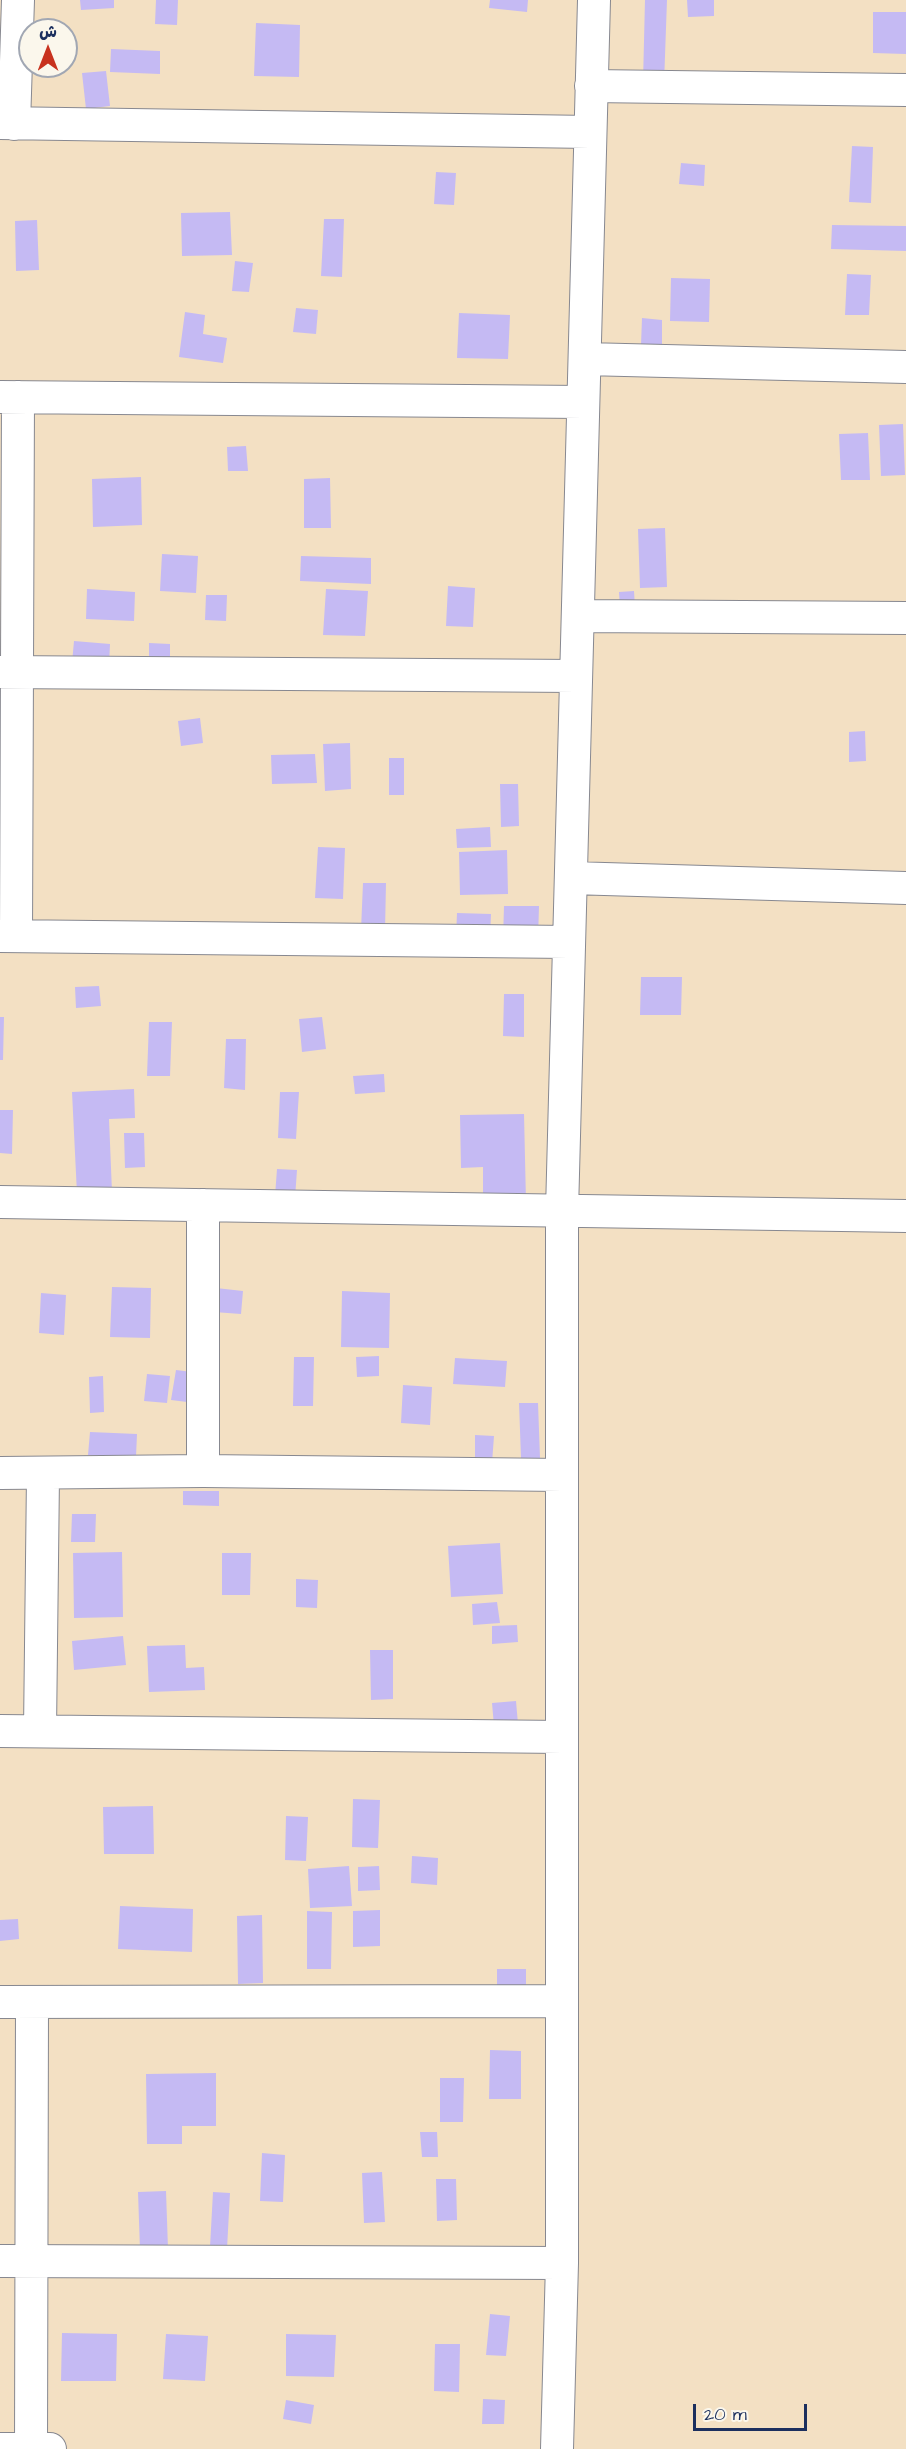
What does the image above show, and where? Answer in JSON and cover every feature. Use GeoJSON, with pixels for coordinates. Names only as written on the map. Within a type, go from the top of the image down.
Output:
{"type":"FeatureCollection","features":[{"type":"Feature","properties":{"kind":"street"},"geometry":{"type":"LineString","coordinates":[[18,0],[7,124],[590,132]]}},
{"type":"Feature","properties":{"kind":"street"},"geometry":{"type":"LineString","coordinates":[[557,2449],[562,2263],[562,1211],[594,0]]}},
{"type":"Feature","properties":{"kind":"street"},"geometry":{"type":"LineString","coordinates":[[591,86],[906,90]]}},
{"type":"Feature","properties":{"kind":"street"},"geometry":{"type":"LineString","coordinates":[[585,359],[906,367]]}},
{"type":"Feature","properties":{"kind":"street"},"geometry":{"type":"LineString","coordinates":[[569,942],[8,936],[9,397],[584,402]]}},
{"type":"Feature","properties":{"kind":"street"},"geometry":{"type":"LineString","coordinates":[[578,615],[906,618]]}},
{"type":"Feature","properties":{"kind":"street"},"geometry":{"type":"LineString","coordinates":[[8,672],[576,676]]}},
{"type":"Feature","properties":{"kind":"street"},"geometry":{"type":"LineString","coordinates":[[571,878],[906,888]]}},
{"type":"Feature","properties":{"kind":"street"},"geometry":{"type":"LineString","coordinates":[[0,1202],[906,1216]]}},
{"type":"Feature","properties":{"kind":"street"},"geometry":{"type":"LineString","coordinates":[[203,1205],[203,1471]]}},
{"type":"Feature","properties":{"kind":"street"},"geometry":{"type":"LineString","coordinates":[[0,1473],[43,1475],[203,1471],[562,1475]]}},
{"type":"Feature","properties":{"kind":"street"},"geometry":{"type":"LineString","coordinates":[[40,1731],[43,1475]]}},
{"type":"Feature","properties":{"kind":"street"},"geometry":{"type":"LineString","coordinates":[[0,1731],[562,1737]]}},
{"type":"Feature","properties":{"kind":"street"},"geometry":{"type":"LineString","coordinates":[[0,2002],[562,2001]]}},
{"type":"Feature","properties":{"kind":"street"},"geometry":{"type":"LineString","coordinates":[[31,2448],[32,2003]]}},
{"type":"Feature","properties":{"kind":"street"},"geometry":{"type":"LineString","coordinates":[[0,2261],[562,2263]]}},
{"type":"Feature","properties":{"kind":"street"},"geometry":{"type":"LineString","coordinates":[[0,2449],[51,2449]]}},
{"type":"Feature","properties":{"kind":"building"},"geometry":{"type":"Polygon","coordinates":[[[80,0],[114,0],[114,8],[81,10],[80,0]]]}},
{"type":"Feature","properties":{"kind":"building"},"geometry":{"type":"Polygon","coordinates":[[[156,0],[178,0],[177,25],[155,24],[156,0]]]}},
{"type":"Feature","properties":{"kind":"building"},"geometry":{"type":"Polygon","coordinates":[[[490,0],[528,0],[527,12],[489,8],[490,0]]]}},
{"type":"Feature","properties":{"kind":"building"},"geometry":{"type":"Polygon","coordinates":[[[645,0],[667,0],[664,84],[643,82],[645,0]]]}},
{"type":"Feature","properties":{"kind":"building"},"geometry":{"type":"Polygon","coordinates":[[[687,0],[714,0],[714,16],[688,17],[687,0]]]}},
{"type":"Feature","properties":{"kind":"building"},"geometry":{"type":"Polygon","coordinates":[[[873,12],[906,12],[906,54],[873,53],[873,12]]]}},
{"type":"Feature","properties":{"kind":"building"},"geometry":{"type":"Polygon","coordinates":[[[256,23],[300,25],[299,77],[254,76],[256,23]]]}},
{"type":"Feature","properties":{"kind":"building"},"geometry":{"type":"Polygon","coordinates":[[[111,49],[160,51],[160,74],[110,72],[111,49]]]}},
{"type":"Feature","properties":{"kind":"building"},"geometry":{"type":"Polygon","coordinates":[[[106,71],[110,106],[86,109],[82,73],[106,71]]]}},
{"type":"Feature","properties":{"kind":"building"},"geometry":{"type":"Polygon","coordinates":[[[852,146],[873,147],[871,203],[849,202],[852,146]]]}},
{"type":"Feature","properties":{"kind":"building"},"geometry":{"type":"Polygon","coordinates":[[[681,163],[705,165],[704,186],[679,184],[681,163]]]}},
{"type":"Feature","properties":{"kind":"building"},"geometry":{"type":"Polygon","coordinates":[[[436,172],[456,173],[454,205],[434,204],[436,172]]]}},
{"type":"Feature","properties":{"kind":"building"},"geometry":{"type":"Polygon","coordinates":[[[230,212],[232,255],[182,256],[181,213],[230,212]]]}},
{"type":"Feature","properties":{"kind":"building"},"geometry":{"type":"Polygon","coordinates":[[[324,219],[344,219],[342,277],[321,276],[324,219]]]}},
{"type":"Feature","properties":{"kind":"building"},"geometry":{"type":"Polygon","coordinates":[[[37,220],[39,270],[16,271],[15,221],[37,220]]]}},
{"type":"Feature","properties":{"kind":"building"},"geometry":{"type":"Polygon","coordinates":[[[832,225],[906,226],[906,251],[831,249],[832,225]]]}},
{"type":"Feature","properties":{"kind":"building"},"geometry":{"type":"Polygon","coordinates":[[[235,261],[253,263],[249,292],[232,291],[235,261]]]}},
{"type":"Feature","properties":{"kind":"building"},"geometry":{"type":"Polygon","coordinates":[[[847,274],[871,275],[869,315],[845,315],[847,274]]]}},
{"type":"Feature","properties":{"kind":"building"},"geometry":{"type":"Polygon","coordinates":[[[671,278],[710,279],[709,322],[670,321],[671,278]]]}},
{"type":"Feature","properties":{"kind":"building"},"geometry":{"type":"Polygon","coordinates":[[[296,308],[318,310],[316,334],[293,332],[296,308]]]}},
{"type":"Feature","properties":{"kind":"building"},"geometry":{"type":"Polygon","coordinates":[[[185,312],[205,315],[203,334],[227,338],[223,363],[179,357],[185,312]]]}},
{"type":"Feature","properties":{"kind":"building"},"geometry":{"type":"Polygon","coordinates":[[[459,313],[510,315],[508,359],[457,358],[459,313]]]}},
{"type":"Feature","properties":{"kind":"building"},"geometry":{"type":"Polygon","coordinates":[[[642,318],[662,320],[662,346],[641,345],[642,318]]]}},
{"type":"Feature","properties":{"kind":"building"},"geometry":{"type":"Polygon","coordinates":[[[903,424],[905,475],[881,476],[879,425],[903,424]]]}},
{"type":"Feature","properties":{"kind":"building"},"geometry":{"type":"Polygon","coordinates":[[[868,433],[870,480],[841,480],[839,434],[868,433]]]}},
{"type":"Feature","properties":{"kind":"building"},"geometry":{"type":"Polygon","coordinates":[[[246,446],[248,471],[228,471],[227,447],[246,446]]]}},
{"type":"Feature","properties":{"kind":"building"},"geometry":{"type":"Polygon","coordinates":[[[141,477],[142,525],[93,527],[92,479],[141,477]]]}},
{"type":"Feature","properties":{"kind":"building"},"geometry":{"type":"Polygon","coordinates":[[[330,478],[331,528],[304,528],[304,479],[330,478]]]}},
{"type":"Feature","properties":{"kind":"building"},"geometry":{"type":"Polygon","coordinates":[[[665,528],[667,587],[640,588],[638,529],[665,528]]]}},
{"type":"Feature","properties":{"kind":"building"},"geometry":{"type":"Polygon","coordinates":[[[162,554],[198,556],[196,593],[160,591],[162,554]]]}},
{"type":"Feature","properties":{"kind":"building"},"geometry":{"type":"Polygon","coordinates":[[[301,556],[371,558],[371,584],[300,581],[301,556]]]}},
{"type":"Feature","properties":{"kind":"building"},"geometry":{"type":"Polygon","coordinates":[[[448,586],[475,588],[473,627],[446,626],[448,586]]]}},
{"type":"Feature","properties":{"kind":"building"},"geometry":{"type":"Polygon","coordinates":[[[87,589],[135,592],[134,621],[86,619],[87,589]]]}},
{"type":"Feature","properties":{"kind":"building"},"geometry":{"type":"Polygon","coordinates":[[[326,589],[368,591],[365,636],[323,635],[326,589]]]}},
{"type":"Feature","properties":{"kind":"building"},"geometry":{"type":"Polygon","coordinates":[[[634,591],[636,623],[621,624],[619,592],[634,591]]]}},
{"type":"Feature","properties":{"kind":"building"},"geometry":{"type":"Polygon","coordinates":[[[206,595],[227,595],[226,621],[205,620],[206,595]]]}},
{"type":"Feature","properties":{"kind":"building"},"geometry":{"type":"Polygon","coordinates":[[[74,641],[110,644],[109,666],[72,663],[74,641]]]}},
{"type":"Feature","properties":{"kind":"building"},"geometry":{"type":"Polygon","coordinates":[[[149,643],[170,644],[170,669],[149,668],[149,643]]]}},
{"type":"Feature","properties":{"kind":"building"},"geometry":{"type":"Polygon","coordinates":[[[200,718],[203,743],[181,746],[178,721],[200,718]]]}},
{"type":"Feature","properties":{"kind":"building"},"geometry":{"type":"Polygon","coordinates":[[[865,731],[866,761],[849,762],[849,732],[865,731]]]}},
{"type":"Feature","properties":{"kind":"building"},"geometry":{"type":"Polygon","coordinates":[[[350,743],[351,789],[325,791],[323,744],[350,743]]]}},
{"type":"Feature","properties":{"kind":"building"},"geometry":{"type":"Polygon","coordinates":[[[315,754],[317,783],[272,784],[271,755],[315,754]]]}},
{"type":"Feature","properties":{"kind":"building"},"geometry":{"type":"Polygon","coordinates":[[[389,758],[404,758],[404,795],[389,795],[389,758]]]}},
{"type":"Feature","properties":{"kind":"building"},"geometry":{"type":"Polygon","coordinates":[[[500,784],[518,784],[519,826],[501,827],[500,784]]]}},
{"type":"Feature","properties":{"kind":"building"},"geometry":{"type":"Polygon","coordinates":[[[490,827],[491,847],[457,848],[456,829],[490,827]]]}},
{"type":"Feature","properties":{"kind":"building"},"geometry":{"type":"Polygon","coordinates":[[[318,847],[345,848],[343,899],[315,898],[318,847]]]}},
{"type":"Feature","properties":{"kind":"building"},"geometry":{"type":"Polygon","coordinates":[[[507,850],[508,894],[460,895],[459,852],[507,850]]]}},
{"type":"Feature","properties":{"kind":"building"},"geometry":{"type":"Polygon","coordinates":[[[363,883],[386,883],[385,931],[361,930],[363,883]]]}},
{"type":"Feature","properties":{"kind":"building"},"geometry":{"type":"Polygon","coordinates":[[[504,906],[539,906],[538,940],[503,940],[504,906]]]}},
{"type":"Feature","properties":{"kind":"building"},"geometry":{"type":"Polygon","coordinates":[[[457,913],[491,914],[490,938],[456,937],[457,913]]]}},
{"type":"Feature","properties":{"kind":"building"},"geometry":{"type":"Polygon","coordinates":[[[641,977],[682,977],[681,1015],[640,1015],[641,977]]]}},
{"type":"Feature","properties":{"kind":"building"},"geometry":{"type":"Polygon","coordinates":[[[99,986],[101,1006],[76,1008],[75,987],[99,986]]]}},
{"type":"Feature","properties":{"kind":"building"},"geometry":{"type":"Polygon","coordinates":[[[504,994],[524,994],[524,1037],[503,1036],[504,994]]]}},
{"type":"Feature","properties":{"kind":"building"},"geometry":{"type":"Polygon","coordinates":[[[0,1017],[4,1017],[3,1060],[0,1060],[0,1017]]]}},
{"type":"Feature","properties":{"kind":"building"},"geometry":{"type":"Polygon","coordinates":[[[322,1017],[326,1049],[302,1052],[299,1019],[322,1017]]]}},
{"type":"Feature","properties":{"kind":"building"},"geometry":{"type":"Polygon","coordinates":[[[149,1022],[172,1022],[170,1076],[147,1076],[149,1022]]]}},
{"type":"Feature","properties":{"kind":"building"},"geometry":{"type":"Polygon","coordinates":[[[226,1039],[246,1039],[245,1090],[224,1088],[226,1039]]]}},
{"type":"Feature","properties":{"kind":"building"},"geometry":{"type":"Polygon","coordinates":[[[384,1074],[385,1092],[355,1094],[353,1076],[384,1074]]]}},
{"type":"Feature","properties":{"kind":"building"},"geometry":{"type":"Polygon","coordinates":[[[134,1089],[135,1118],[109,1119],[112,1192],[77,1194],[72,1092],[134,1089]]]}},
{"type":"Feature","properties":{"kind":"building"},"geometry":{"type":"Polygon","coordinates":[[[280,1092],[299,1092],[296,1139],[278,1138],[280,1092]]]}},
{"type":"Feature","properties":{"kind":"building"},"geometry":{"type":"Polygon","coordinates":[[[0,1110],[13,1110],[12,1154],[0,1153],[0,1110]]]}},
{"type":"Feature","properties":{"kind":"building"},"geometry":{"type":"Polygon","coordinates":[[[524,1114],[526,1202],[483,1203],[483,1167],[461,1168],[460,1115],[524,1114]]]}},
{"type":"Feature","properties":{"kind":"building"},"geometry":{"type":"Polygon","coordinates":[[[124,1133],[144,1133],[145,1167],[125,1168],[124,1133]]]}},
{"type":"Feature","properties":{"kind":"building"},"geometry":{"type":"Polygon","coordinates":[[[277,1169],[297,1170],[295,1198],[275,1196],[277,1169]]]}},
{"type":"Feature","properties":{"kind":"building"},"geometry":{"type":"Polygon","coordinates":[[[112,1287],[151,1288],[150,1338],[110,1337],[112,1287]]]}},
{"type":"Feature","properties":{"kind":"building"},"geometry":{"type":"Polygon","coordinates":[[[216,1288],[243,1291],[241,1314],[214,1312],[216,1288]]]}},
{"type":"Feature","properties":{"kind":"building"},"geometry":{"type":"Polygon","coordinates":[[[342,1291],[390,1293],[389,1348],[341,1347],[342,1291]]]}},
{"type":"Feature","properties":{"kind":"building"},"geometry":{"type":"Polygon","coordinates":[[[41,1293],[66,1295],[64,1335],[39,1333],[41,1293]]]}},
{"type":"Feature","properties":{"kind":"building"},"geometry":{"type":"Polygon","coordinates":[[[379,1356],[379,1376],[357,1377],[356,1357],[379,1356]]]}},
{"type":"Feature","properties":{"kind":"building"},"geometry":{"type":"Polygon","coordinates":[[[294,1357],[314,1357],[313,1406],[293,1406],[294,1357]]]}},
{"type":"Feature","properties":{"kind":"building"},"geometry":{"type":"Polygon","coordinates":[[[455,1358],[507,1361],[505,1387],[453,1384],[455,1358]]]}},
{"type":"Feature","properties":{"kind":"building"},"geometry":{"type":"Polygon","coordinates":[[[176,1370],[200,1373],[195,1403],[171,1400],[176,1370]]]}},
{"type":"Feature","properties":{"kind":"building"},"geometry":{"type":"Polygon","coordinates":[[[147,1374],[170,1376],[167,1403],[144,1401],[147,1374]]]}},
{"type":"Feature","properties":{"kind":"building"},"geometry":{"type":"Polygon","coordinates":[[[103,1376],[104,1412],[90,1413],[89,1377],[103,1376]]]}},
{"type":"Feature","properties":{"kind":"building"},"geometry":{"type":"Polygon","coordinates":[[[403,1385],[432,1387],[430,1425],[401,1423],[403,1385]]]}},
{"type":"Feature","properties":{"kind":"building"},"geometry":{"type":"Polygon","coordinates":[[[519,1403],[538,1403],[540,1458],[521,1458],[519,1403]]]}},
{"type":"Feature","properties":{"kind":"building"},"geometry":{"type":"Polygon","coordinates":[[[90,1432],[137,1434],[136,1457],[88,1455],[90,1432]]]}},
{"type":"Feature","properties":{"kind":"building"},"geometry":{"type":"Polygon","coordinates":[[[475,1435],[494,1436],[492,1463],[475,1463],[475,1435]]]}},
{"type":"Feature","properties":{"kind":"building"},"geometry":{"type":"Polygon","coordinates":[[[183,1491],[219,1491],[219,1506],[183,1505],[183,1491]]]}},
{"type":"Feature","properties":{"kind":"building"},"geometry":{"type":"Polygon","coordinates":[[[72,1514],[96,1514],[95,1542],[71,1542],[72,1514]]]}},
{"type":"Feature","properties":{"kind":"building"},"geometry":{"type":"Polygon","coordinates":[[[500,1543],[503,1594],[451,1597],[448,1546],[500,1543]]]}},
{"type":"Feature","properties":{"kind":"building"},"geometry":{"type":"Polygon","coordinates":[[[122,1552],[123,1617],[74,1618],[73,1553],[122,1552]]]}},
{"type":"Feature","properties":{"kind":"building"},"geometry":{"type":"Polygon","coordinates":[[[222,1553],[251,1553],[250,1595],[222,1595],[222,1553]]]}},
{"type":"Feature","properties":{"kind":"building"},"geometry":{"type":"Polygon","coordinates":[[[296,1579],[318,1580],[317,1608],[296,1607],[296,1579]]]}},
{"type":"Feature","properties":{"kind":"building"},"geometry":{"type":"Polygon","coordinates":[[[497,1602],[500,1623],[473,1625],[472,1604],[497,1602]]]}},
{"type":"Feature","properties":{"kind":"building"},"geometry":{"type":"Polygon","coordinates":[[[517,1625],[518,1642],[492,1644],[492,1626],[517,1625]]]}},
{"type":"Feature","properties":{"kind":"building"},"geometry":{"type":"Polygon","coordinates":[[[123,1636],[126,1665],[74,1670],[72,1641],[123,1636]]]}},
{"type":"Feature","properties":{"kind":"building"},"geometry":{"type":"Polygon","coordinates":[[[185,1645],[186,1668],[204,1667],[205,1690],[149,1692],[147,1646],[185,1645]]]}},
{"type":"Feature","properties":{"kind":"building"},"geometry":{"type":"Polygon","coordinates":[[[370,1650],[393,1650],[393,1699],[371,1700],[370,1650]]]}},
{"type":"Feature","properties":{"kind":"building"},"geometry":{"type":"Polygon","coordinates":[[[516,1701],[518,1724],[494,1726],[492,1703],[516,1701]]]}},
{"type":"Feature","properties":{"kind":"building"},"geometry":{"type":"Polygon","coordinates":[[[353,1799],[380,1800],[378,1848],[352,1847],[353,1799]]]}},
{"type":"Feature","properties":{"kind":"building"},"geometry":{"type":"Polygon","coordinates":[[[153,1806],[154,1854],[104,1854],[103,1807],[153,1806]]]}},
{"type":"Feature","properties":{"kind":"building"},"geometry":{"type":"Polygon","coordinates":[[[286,1816],[308,1817],[306,1861],[285,1860],[286,1816]]]}},
{"type":"Feature","properties":{"kind":"building"},"geometry":{"type":"Polygon","coordinates":[[[412,1856],[438,1858],[437,1885],[411,1883],[412,1856]]]}},
{"type":"Feature","properties":{"kind":"building"},"geometry":{"type":"Polygon","coordinates":[[[349,1866],[352,1906],[310,1908],[308,1869],[349,1866]]]}},
{"type":"Feature","properties":{"kind":"building"},"geometry":{"type":"Polygon","coordinates":[[[379,1866],[380,1890],[358,1891],[358,1867],[379,1866]]]}},
{"type":"Feature","properties":{"kind":"building"},"geometry":{"type":"Polygon","coordinates":[[[120,1906],[193,1909],[192,1952],[118,1949],[120,1906]]]}},
{"type":"Feature","properties":{"kind":"building"},"geometry":{"type":"Polygon","coordinates":[[[380,1910],[380,1946],[353,1947],[353,1911],[380,1910]]]}},
{"type":"Feature","properties":{"kind":"building"},"geometry":{"type":"Polygon","coordinates":[[[307,1911],[332,1912],[331,1969],[307,1969],[307,1911]]]}},
{"type":"Feature","properties":{"kind":"building"},"geometry":{"type":"Polygon","coordinates":[[[262,1915],[263,1983],[238,1984],[237,1916],[262,1915]]]}},
{"type":"Feature","properties":{"kind":"building"},"geometry":{"type":"Polygon","coordinates":[[[18,1919],[19,1939],[0,1941],[0,1920],[18,1919]]]}},
{"type":"Feature","properties":{"kind":"building"},"geometry":{"type":"Polygon","coordinates":[[[497,1969],[526,1969],[526,1993],[497,1993],[497,1969]]]}},
{"type":"Feature","properties":{"kind":"building"},"geometry":{"type":"Polygon","coordinates":[[[490,2050],[521,2051],[521,2099],[489,2099],[490,2050]]]}},
{"type":"Feature","properties":{"kind":"building"},"geometry":{"type":"Polygon","coordinates":[[[216,2073],[216,2126],[182,2126],[182,2144],[147,2144],[146,2074],[216,2073]]]}},
{"type":"Feature","properties":{"kind":"building"},"geometry":{"type":"Polygon","coordinates":[[[440,2078],[464,2078],[463,2122],[440,2122],[440,2078]]]}},
{"type":"Feature","properties":{"kind":"building"},"geometry":{"type":"Polygon","coordinates":[[[420,2132],[437,2132],[438,2157],[422,2157],[420,2132]]]}},
{"type":"Feature","properties":{"kind":"building"},"geometry":{"type":"Polygon","coordinates":[[[262,2153],[285,2155],[283,2202],[260,2201],[262,2153]]]}},
{"type":"Feature","properties":{"kind":"building"},"geometry":{"type":"Polygon","coordinates":[[[382,2172],[385,2222],[364,2223],[362,2173],[382,2172]]]}},
{"type":"Feature","properties":{"kind":"building"},"geometry":{"type":"Polygon","coordinates":[[[436,2179],[456,2179],[457,2220],[437,2221],[436,2179]]]}},
{"type":"Feature","properties":{"kind":"building"},"geometry":{"type":"Polygon","coordinates":[[[166,2191],[168,2249],[140,2250],[138,2192],[166,2191]]]}},
{"type":"Feature","properties":{"kind":"building"},"geometry":{"type":"Polygon","coordinates":[[[213,2192],[230,2193],[227,2249],[210,2247],[213,2192]]]}},
{"type":"Feature","properties":{"kind":"building"},"geometry":{"type":"Polygon","coordinates":[[[490,2314],[510,2316],[506,2356],[486,2355],[490,2314]]]}},
{"type":"Feature","properties":{"kind":"building"},"geometry":{"type":"Polygon","coordinates":[[[62,2333],[117,2334],[116,2381],[61,2381],[62,2333]]]}},
{"type":"Feature","properties":{"kind":"building"},"geometry":{"type":"Polygon","coordinates":[[[166,2334],[208,2336],[205,2381],[163,2379],[166,2334]]]}},
{"type":"Feature","properties":{"kind":"building"},"geometry":{"type":"Polygon","coordinates":[[[286,2334],[336,2335],[334,2377],[286,2376],[286,2334]]]}},
{"type":"Feature","properties":{"kind":"building"},"geometry":{"type":"Polygon","coordinates":[[[435,2344],[460,2344],[459,2392],[434,2391],[435,2344]]]}},
{"type":"Feature","properties":{"kind":"building"},"geometry":{"type":"Polygon","coordinates":[[[483,2399],[505,2400],[504,2424],[482,2424],[483,2399]]]}},
{"type":"Feature","properties":{"kind":"building"},"geometry":{"type":"Polygon","coordinates":[[[286,2400],[314,2405],[311,2424],[283,2419],[286,2400]]]}}]}
